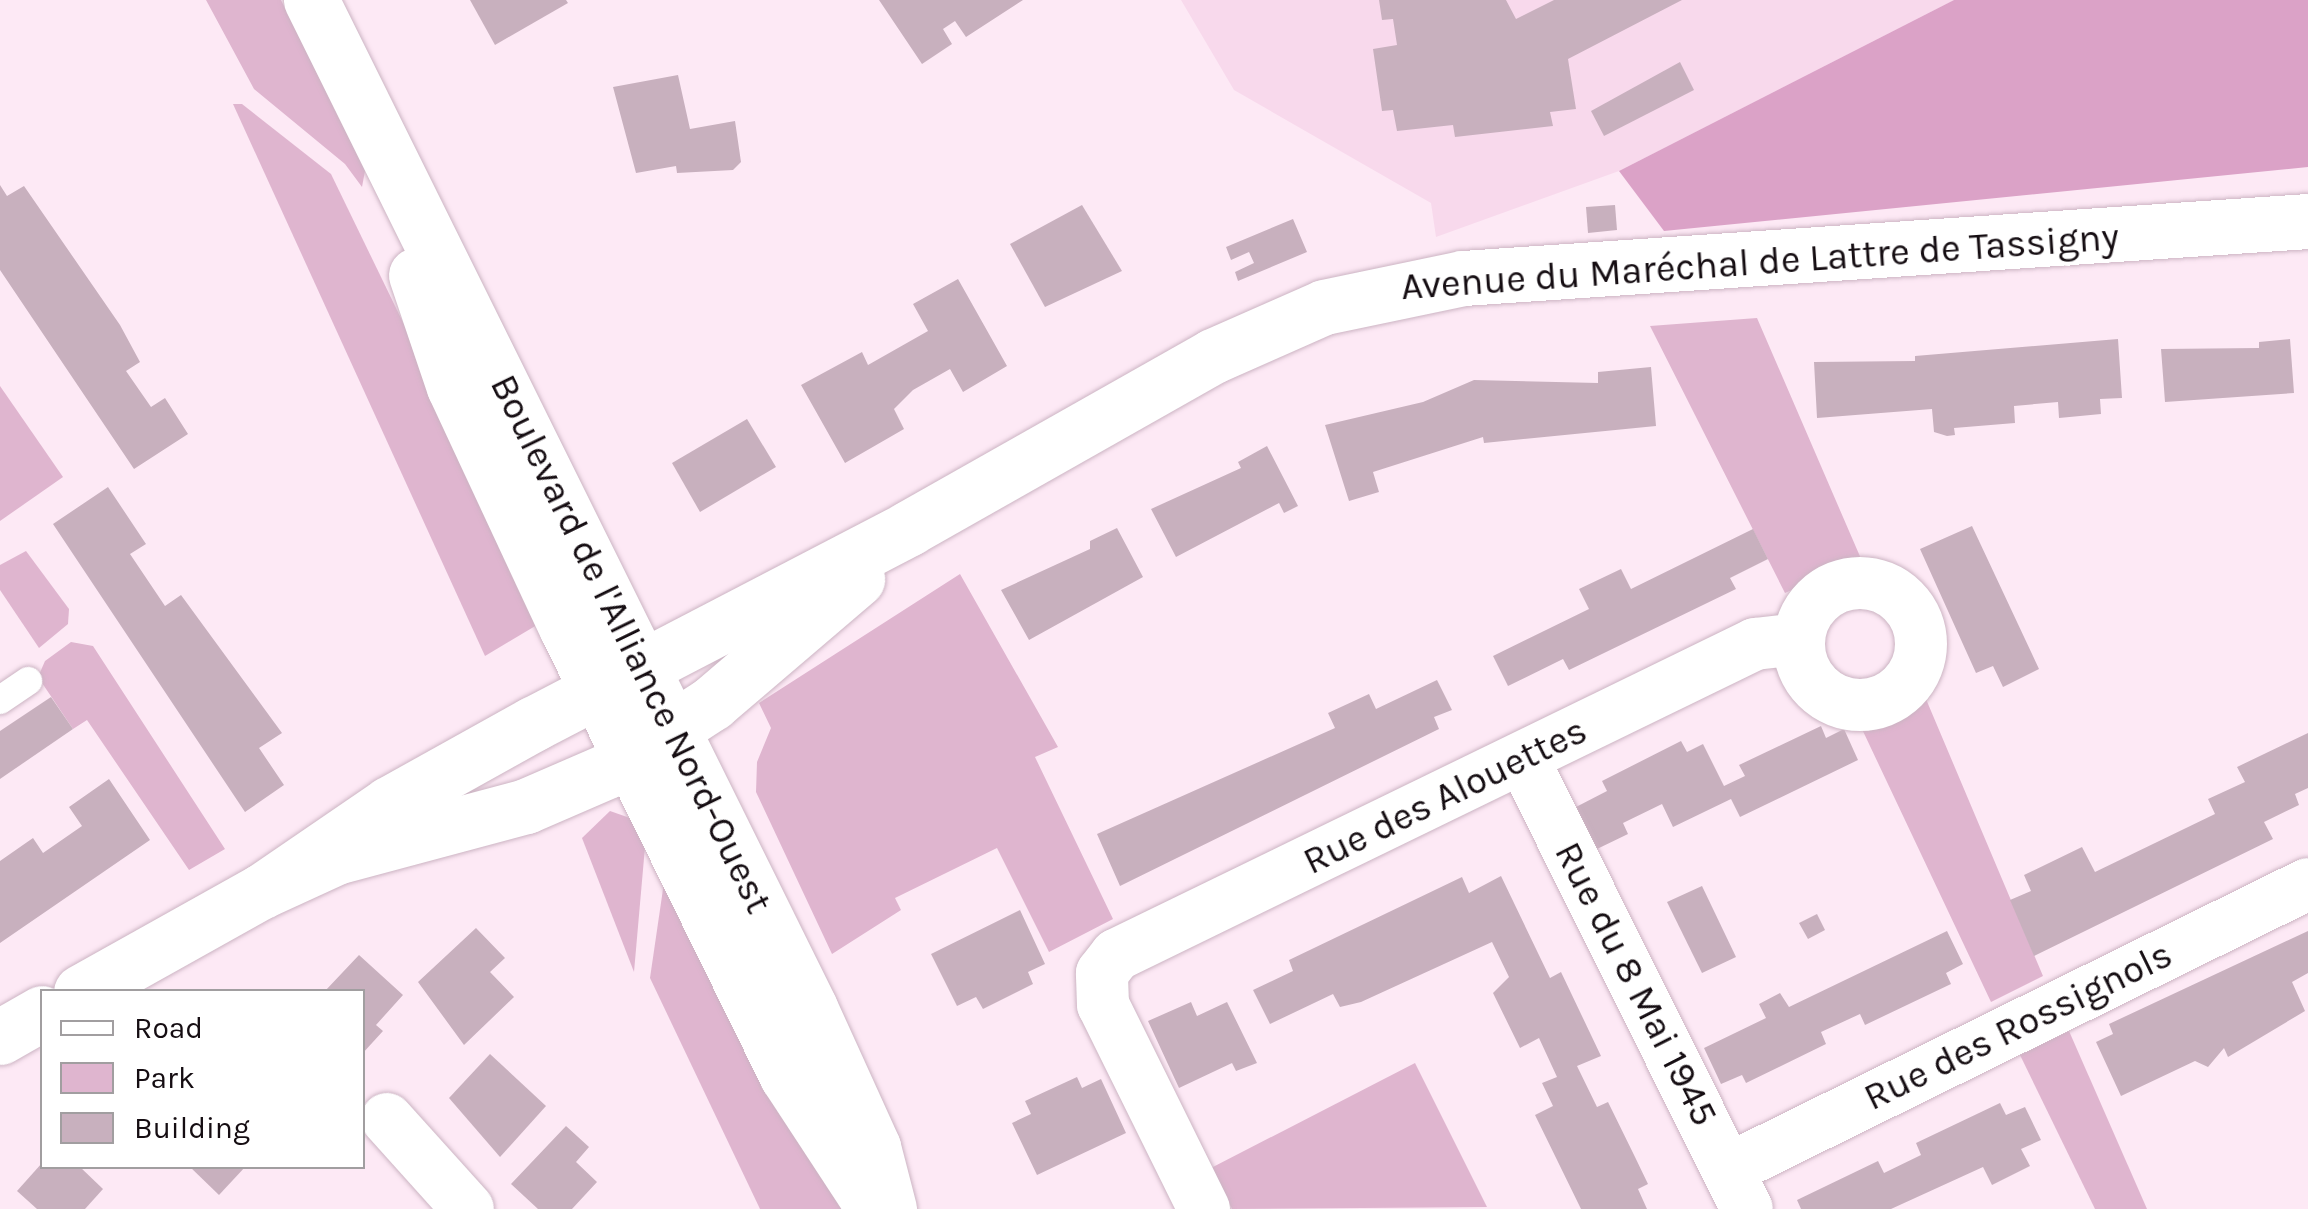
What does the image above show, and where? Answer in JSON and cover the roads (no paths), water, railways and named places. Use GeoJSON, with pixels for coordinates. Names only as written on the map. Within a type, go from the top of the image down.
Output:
{"type":"FeatureCollection","features":[{"type":"Feature","properties":{"kind":"main road","name":"Boulevard de l'Alliance Nord-Ouest"},"geometry":{"type":"LineString","coordinates":[[311,0],[620,678],[858,1113],[890,1209]]}},
{"type":"Feature","properties":{"kind":"main road","name":"Avenue du Maréchal de Lattre de Tassigny"},"geometry":{"type":"LineString","coordinates":[[262,891],[390,804],[620,678],[909,528],[1212,356],[1324,307],[1402,287],[2308,221]]}},
{"type":"Feature","properties":{"kind":"main road","name":"Avenue du Maréchal de Lattre de Tassigny"},"geometry":{"type":"LineString","coordinates":[[86,989],[262,891],[336,857],[526,806],[653,744],[806,626],[909,528]]}},
{"type":"Feature","properties":{"kind":"main road","name":"Boulevard de l'Alliance Nord-Ouest"},"geometry":{"type":"LineString","coordinates":[[653,744],[787,1076],[874,1209]]}},
{"type":"Feature","properties":{"kind":"main road"},"geometry":{"type":"LineString","coordinates":[[0,1038],[40,1014]]}},
{"type":"Feature","properties":{"kind":"street","name":"Rue des Alouettes"},"geometry":{"type":"LineString","coordinates":[[1204,1209],[1103,1005],[1102,974],[1130,945],[1524,760],[1755,644],[1799,639]]}},
{"type":"Feature","properties":{"kind":"street","name":"Rue du 8 Mai 1945"},"geometry":{"type":"LineString","coordinates":[[1524,760],[1738,1189]]}},
{"type":"Feature","properties":{"kind":"street","name":"Rue des Rossignols"},"geometry":{"type":"LineString","coordinates":[[1738,1189],[2308,884]]}},
{"type":"Feature","properties":{"kind":"street"},"geometry":{"type":"LineString","coordinates":[[388,1119],[468,1209]]}},
{"type":"Feature","properties":{"kind":"lane"},"geometry":{"type":"LineString","coordinates":[[0,700],[28,682]]}}]}
